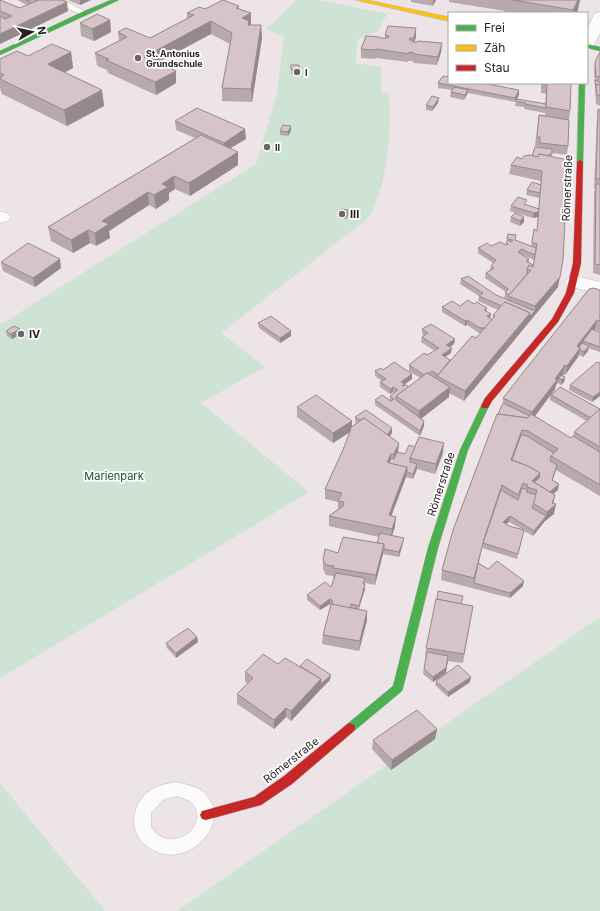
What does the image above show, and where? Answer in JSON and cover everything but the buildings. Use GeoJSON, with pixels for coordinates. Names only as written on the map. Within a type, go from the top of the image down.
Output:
{"type":"FeatureCollection","features":[{"type":"Feature","properties":{"kind":"street"},"geometry":{"type":"LineString","coordinates":[[0,53],[84,13],[116,0]]}},
{"type":"Feature","properties":{"kind":"street"},"geometry":{"type":"LineString","coordinates":[[359,0],[448,19]]}},
{"type":"Feature","properties":{"kind":"street"},"geometry":{"type":"LineString","coordinates":[[588,44],[600,16]]}},
{"type":"Feature","properties":{"kind":"street"},"geometry":{"type":"LineString","coordinates":[[588,46],[600,49]]}},
{"type":"Feature","properties":{"kind":"street","name":"Römerstraße"},"geometry":{"type":"LineString","coordinates":[[206,815],[257,801],[288,780],[398,688],[433,548],[464,450],[488,400],[555,320],[564,306],[575,282],[582,84]]}},
{"type":"Feature","properties":{"kind":"street"},"geometry":{"type":"LineString","coordinates":[[575,282],[600,288]]}},
{"type":"Feature","properties":{"kind":"lane"},"geometry":{"type":"LineString","coordinates":[[56,0],[84,13]]}},
{"type":"Feature","properties":{"kind":"green space","name":"Marienpark"},"geometry":{"type":"Polygon","coordinates":[[[297,0],[319,0],[387,14],[378,31],[357,40],[356,63],[381,67],[381,92],[389,93],[390,123],[388,154],[385,170],[377,200],[369,217],[221,333],[265,367],[201,403],[309,492],[0,678],[0,325],[256,164],[277,94],[284,37],[266,29],[297,0]]]}},
{"type":"Feature","properties":{"kind":"green space"},"geometry":{"type":"Polygon","coordinates":[[[600,617],[600,911],[177,911],[600,617]]]}},
{"type":"Feature","properties":{"kind":"green space"},"geometry":{"type":"Polygon","coordinates":[[[0,783],[105,911],[0,911],[0,783]]]}},
{"type":"Feature","properties":{"kind":"traffic: fast"},"geometry":{"type":"LineString","coordinates":[[0,53],[84,13],[116,0]]}},
{"type":"Feature","properties":{"kind":"traffic: fast"},"geometry":{"type":"LineString","coordinates":[[588,46],[600,49]]}},
{"type":"Feature","properties":{"kind":"traffic: fast"},"geometry":{"type":"LineString","coordinates":[[580,162],[582,84]]}},
{"type":"Feature","properties":{"kind":"traffic: fast"},"geometry":{"type":"LineString","coordinates":[[350,728],[398,688],[433,548],[464,450],[485,406]]}},
{"type":"Feature","properties":{"kind":"traffic: slow"},"geometry":{"type":"LineString","coordinates":[[359,0],[448,19]]}},
{"type":"Feature","properties":{"kind":"traffic: jam"},"geometry":{"type":"LineString","coordinates":[[485,406],[488,400],[555,320],[570,293],[577,263],[580,162]]}},
{"type":"Feature","properties":{"kind":"traffic: jam"},"geometry":{"type":"LineString","coordinates":[[206,815],[257,801],[288,780],[350,728]]}},
{"type":"Feature","properties":{"kind":"place","name":"St. Antonius Grundschule"},"geometry":{"type":"Point","coordinates":[138,58]}},
{"type":"Feature","properties":{"kind":"place","name":"I"},"geometry":{"type":"Point","coordinates":[297,72]}},
{"type":"Feature","properties":{"kind":"place","name":"II"},"geometry":{"type":"Point","coordinates":[267,147]}},
{"type":"Feature","properties":{"kind":"place","name":"III"},"geometry":{"type":"Point","coordinates":[342,214]}},
{"type":"Feature","properties":{"kind":"place","name":"IV"},"geometry":{"type":"Point","coordinates":[21,334]}}]}
